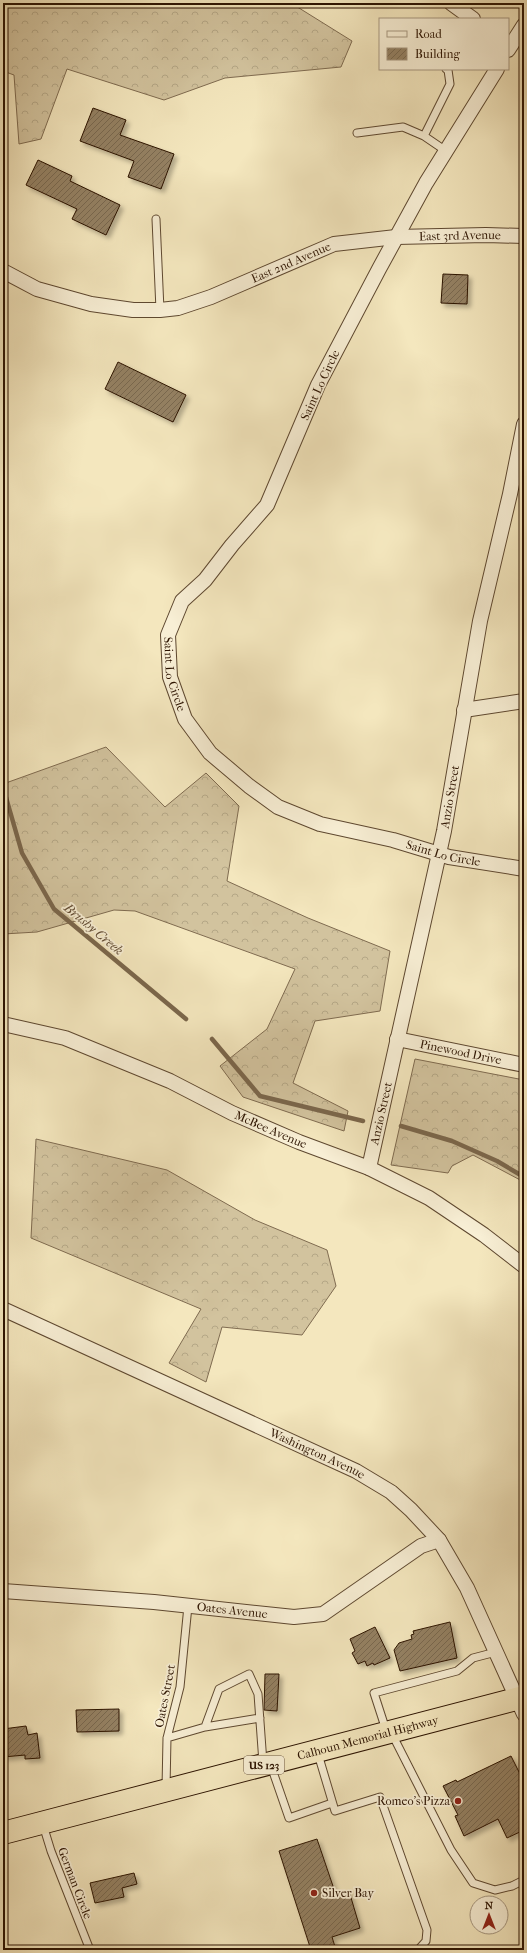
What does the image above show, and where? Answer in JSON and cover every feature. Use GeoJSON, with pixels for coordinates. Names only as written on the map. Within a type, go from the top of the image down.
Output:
{"type":"FeatureCollection","features":[{"type":"Feature","properties":{"kind":"highway","name":"Calhoun Memorial Highway"},"geometry":{"type":"LineString","coordinates":[[3,1833],[389,1733],[522,1703]]}},
{"type":"Feature","properties":{"kind":"street"},"geometry":{"type":"LineString","coordinates":[[451,3],[472,18]]}},
{"type":"Feature","properties":{"kind":"street"},"geometry":{"type":"LineString","coordinates":[[509,47],[524,25]]}},
{"type":"Feature","properties":{"kind":"street"},"geometry":{"type":"LineString","coordinates":[[396,237],[495,70]]}},
{"type":"Feature","properties":{"kind":"street","name":"East 3rd Avenue"},"geometry":{"type":"LineString","coordinates":[[396,237],[486,235],[524,236]]}},
{"type":"Feature","properties":{"kind":"street","name":"East 2nd Avenue"},"geometry":{"type":"LineString","coordinates":[[3,271],[37,289],[91,304],[134,310],[160,310],[178,308],[211,297],[334,244],[396,237]]}},
{"type":"Feature","properties":{"kind":"street","name":"Saint Lo Circle"},"geometry":{"type":"LineString","coordinates":[[396,237],[318,385],[267,505],[232,545],[205,580],[182,601],[168,636],[170,677],[185,719],[210,753],[249,786],[278,807],[320,824],[393,840],[438,854],[524,869]]}},
{"type":"Feature","properties":{"kind":"street","name":"Anzio Street"},"geometry":{"type":"LineString","coordinates":[[369,1168],[438,854],[480,621],[510,494],[524,424]]}},
{"type":"Feature","properties":{"kind":"street"},"geometry":{"type":"LineString","coordinates":[[464,710],[524,701]]}},
{"type":"Feature","properties":{"kind":"street","name":"McBee Avenue"},"geometry":{"type":"LineString","coordinates":[[3,1024],[65,1038],[170,1081],[232,1113],[299,1142],[369,1168],[429,1198],[484,1235],[524,1266]]}},
{"type":"Feature","properties":{"kind":"street","name":"Pinewood Drive"},"geometry":{"type":"LineString","coordinates":[[397,1039],[524,1065]]}},
{"type":"Feature","properties":{"kind":"street","name":"Washington Avenue"},"geometry":{"type":"LineString","coordinates":[[3,1309],[356,1471],[391,1492],[411,1510],[439,1540],[467,1588],[496,1652],[522,1703]]}},
{"type":"Feature","properties":{"kind":"street","name":"Oates Avenue"},"geometry":{"type":"LineString","coordinates":[[3,1591],[188,1606],[294,1617],[323,1614],[421,1546],[439,1540]]}},
{"type":"Feature","properties":{"kind":"lane"},"geometry":{"type":"LineString","coordinates":[[424,136],[450,84],[448,70]]}},
{"type":"Feature","properties":{"kind":"lane"},"geometry":{"type":"LineString","coordinates":[[357,133],[403,127],[424,136],[446,151]]}},
{"type":"Feature","properties":{"kind":"lane"},"geometry":{"type":"LineString","coordinates":[[156,219],[160,310]]}},
{"type":"Feature","properties":{"kind":"lane","name":"Oates Street"},"geometry":{"type":"LineString","coordinates":[[166,1790],[167,1738],[180,1687],[188,1606]]}},
{"type":"Feature","properties":{"kind":"lane"},"geometry":{"type":"LineString","coordinates":[[496,1652],[473,1658],[457,1671],[374,1693],[389,1733],[444,1837],[473,1883],[495,1890],[512,1886],[524,1880]]}},
{"type":"Feature","properties":{"kind":"lane"},"geometry":{"type":"LineString","coordinates":[[204,1727],[219,1689],[249,1674],[258,1694],[267,1765],[288,1818],[332,1803]]}},
{"type":"Feature","properties":{"kind":"lane"},"geometry":{"type":"LineString","coordinates":[[167,1738],[204,1727],[260,1718]]}},
{"type":"Feature","properties":{"kind":"lane"},"geometry":{"type":"LineString","coordinates":[[318,1751],[334,1811],[380,1797],[427,1930],[426,1941],[418,1950]]}},
{"type":"Feature","properties":{"kind":"lane","name":"German Circle"},"geometry":{"type":"LineString","coordinates":[[42,1823],[50,1851],[90,1950]]}},
{"type":"Feature","properties":{"kind":"green space"},"geometry":{"type":"Polygon","coordinates":[[[3,3],[291,3],[352,41],[341,67],[225,78],[164,100],[67,69],[41,139],[19,144],[14,75],[3,71],[3,3]]]}},
{"type":"Feature","properties":{"kind":"green space"},"geometry":{"type":"Polygon","coordinates":[[[106,747],[165,807],[206,773],[239,806],[227,881],[308,918],[390,951],[380,1011],[315,1021],[293,1083],[348,1111],[344,1131],[243,1097],[220,1066],[267,1029],[295,969],[135,911],[114,910],[37,932],[3,934],[3,784],[106,747]]]}},
{"type":"Feature","properties":{"kind":"green space"},"geometry":{"type":"Polygon","coordinates":[[[415,1059],[524,1080],[524,1182],[473,1155],[452,1166],[448,1173],[391,1165],[415,1059]]]}},
{"type":"Feature","properties":{"kind":"green space"},"geometry":{"type":"Polygon","coordinates":[[[36,1139],[167,1170],[255,1220],[327,1250],[336,1286],[302,1335],[222,1327],[206,1382],[169,1363],[201,1309],[31,1238],[36,1139]]]}},
{"type":"Feature","properties":{"kind":"building"},"geometry":{"type":"Polygon","coordinates":[[[93,108],[126,120],[120,135],[174,154],[161,189],[128,177],[134,161],[80,141],[93,108]]]}},
{"type":"Feature","properties":{"kind":"building"},"geometry":{"type":"Polygon","coordinates":[[[38,160],[72,176],[70,181],[120,205],[106,235],[72,219],[77,209],[26,185],[38,160]]]}},
{"type":"Feature","properties":{"kind":"building"},"geometry":{"type":"Polygon","coordinates":[[[443,274],[468,275],[467,304],[441,303],[443,274]]]}},
{"type":"Feature","properties":{"kind":"building"},"geometry":{"type":"Polygon","coordinates":[[[118,362],[186,395],[173,422],[105,389],[118,362]]]}},
{"type":"Feature","properties":{"kind":"building"},"geometry":{"type":"Polygon","coordinates":[[[450,1622],[457,1658],[400,1671],[394,1650],[399,1643],[412,1639],[411,1635],[414,1634],[413,1631],[450,1622]]]}},
{"type":"Feature","properties":{"kind":"building"},"geometry":{"type":"Polygon","coordinates":[[[375,1627],[390,1658],[374,1665],[373,1663],[367,1666],[365,1661],[358,1664],[352,1653],[355,1651],[350,1639],[375,1627]]]}},
{"type":"Feature","properties":{"kind":"building"},"geometry":{"type":"Polygon","coordinates":[[[265,1674],[279,1674],[277,1711],[264,1710],[265,1674]]]}},
{"type":"Feature","properties":{"kind":"building"},"geometry":{"type":"Polygon","coordinates":[[[119,1709],[119,1731],[77,1732],[76,1710],[119,1709]]]}},
{"type":"Feature","properties":{"kind":"building"},"geometry":{"type":"Polygon","coordinates":[[[26,1726],[28,1735],[37,1733],[40,1758],[25,1759],[25,1755],[3,1757],[3,1729],[26,1726]]]}},
{"type":"Feature","properties":{"kind":"building"},"geometry":{"type":"Polygon","coordinates":[[[511,1756],[524,1782],[524,1830],[507,1838],[498,1819],[464,1836],[455,1816],[458,1815],[443,1786],[456,1780],[457,1782],[511,1756]]]}},
{"type":"Feature","properties":{"kind":"building","name":"Silver Bay"},"geometry":{"type":"Polygon","coordinates":[[[317,1839],[336,1895],[349,1891],[360,1928],[332,1937],[336,1950],[311,1950],[279,1851],[317,1839]]]}},
{"type":"Feature","properties":{"kind":"building"},"geometry":{"type":"Polygon","coordinates":[[[134,1873],[137,1884],[122,1888],[124,1897],[95,1903],[90,1883],[134,1873]]]}},
{"type":"Feature","properties":{"kind":"waterway","name":"Brushy Creek"},"geometry":{"type":"LineString","coordinates":[[3,787],[22,853],[54,909],[186,1019]]}},
{"type":"Feature","properties":{"kind":"waterway","name":"Brushy Creek"},"geometry":{"type":"LineString","coordinates":[[212,1039],[260,1096],[363,1121]]}},
{"type":"Feature","properties":{"kind":"waterway","name":"Brushy Creek"},"geometry":{"type":"LineString","coordinates":[[401,1126],[452,1141],[497,1161],[524,1177]]}},
{"type":"Feature","properties":{"kind":"place","name":"Romeo's Pizza"},"geometry":{"type":"Point","coordinates":[458,1801]}},
{"type":"Feature","properties":{"kind":"place","name":"Silver Bay"},"geometry":{"type":"Point","coordinates":[314,1893]}}]}
